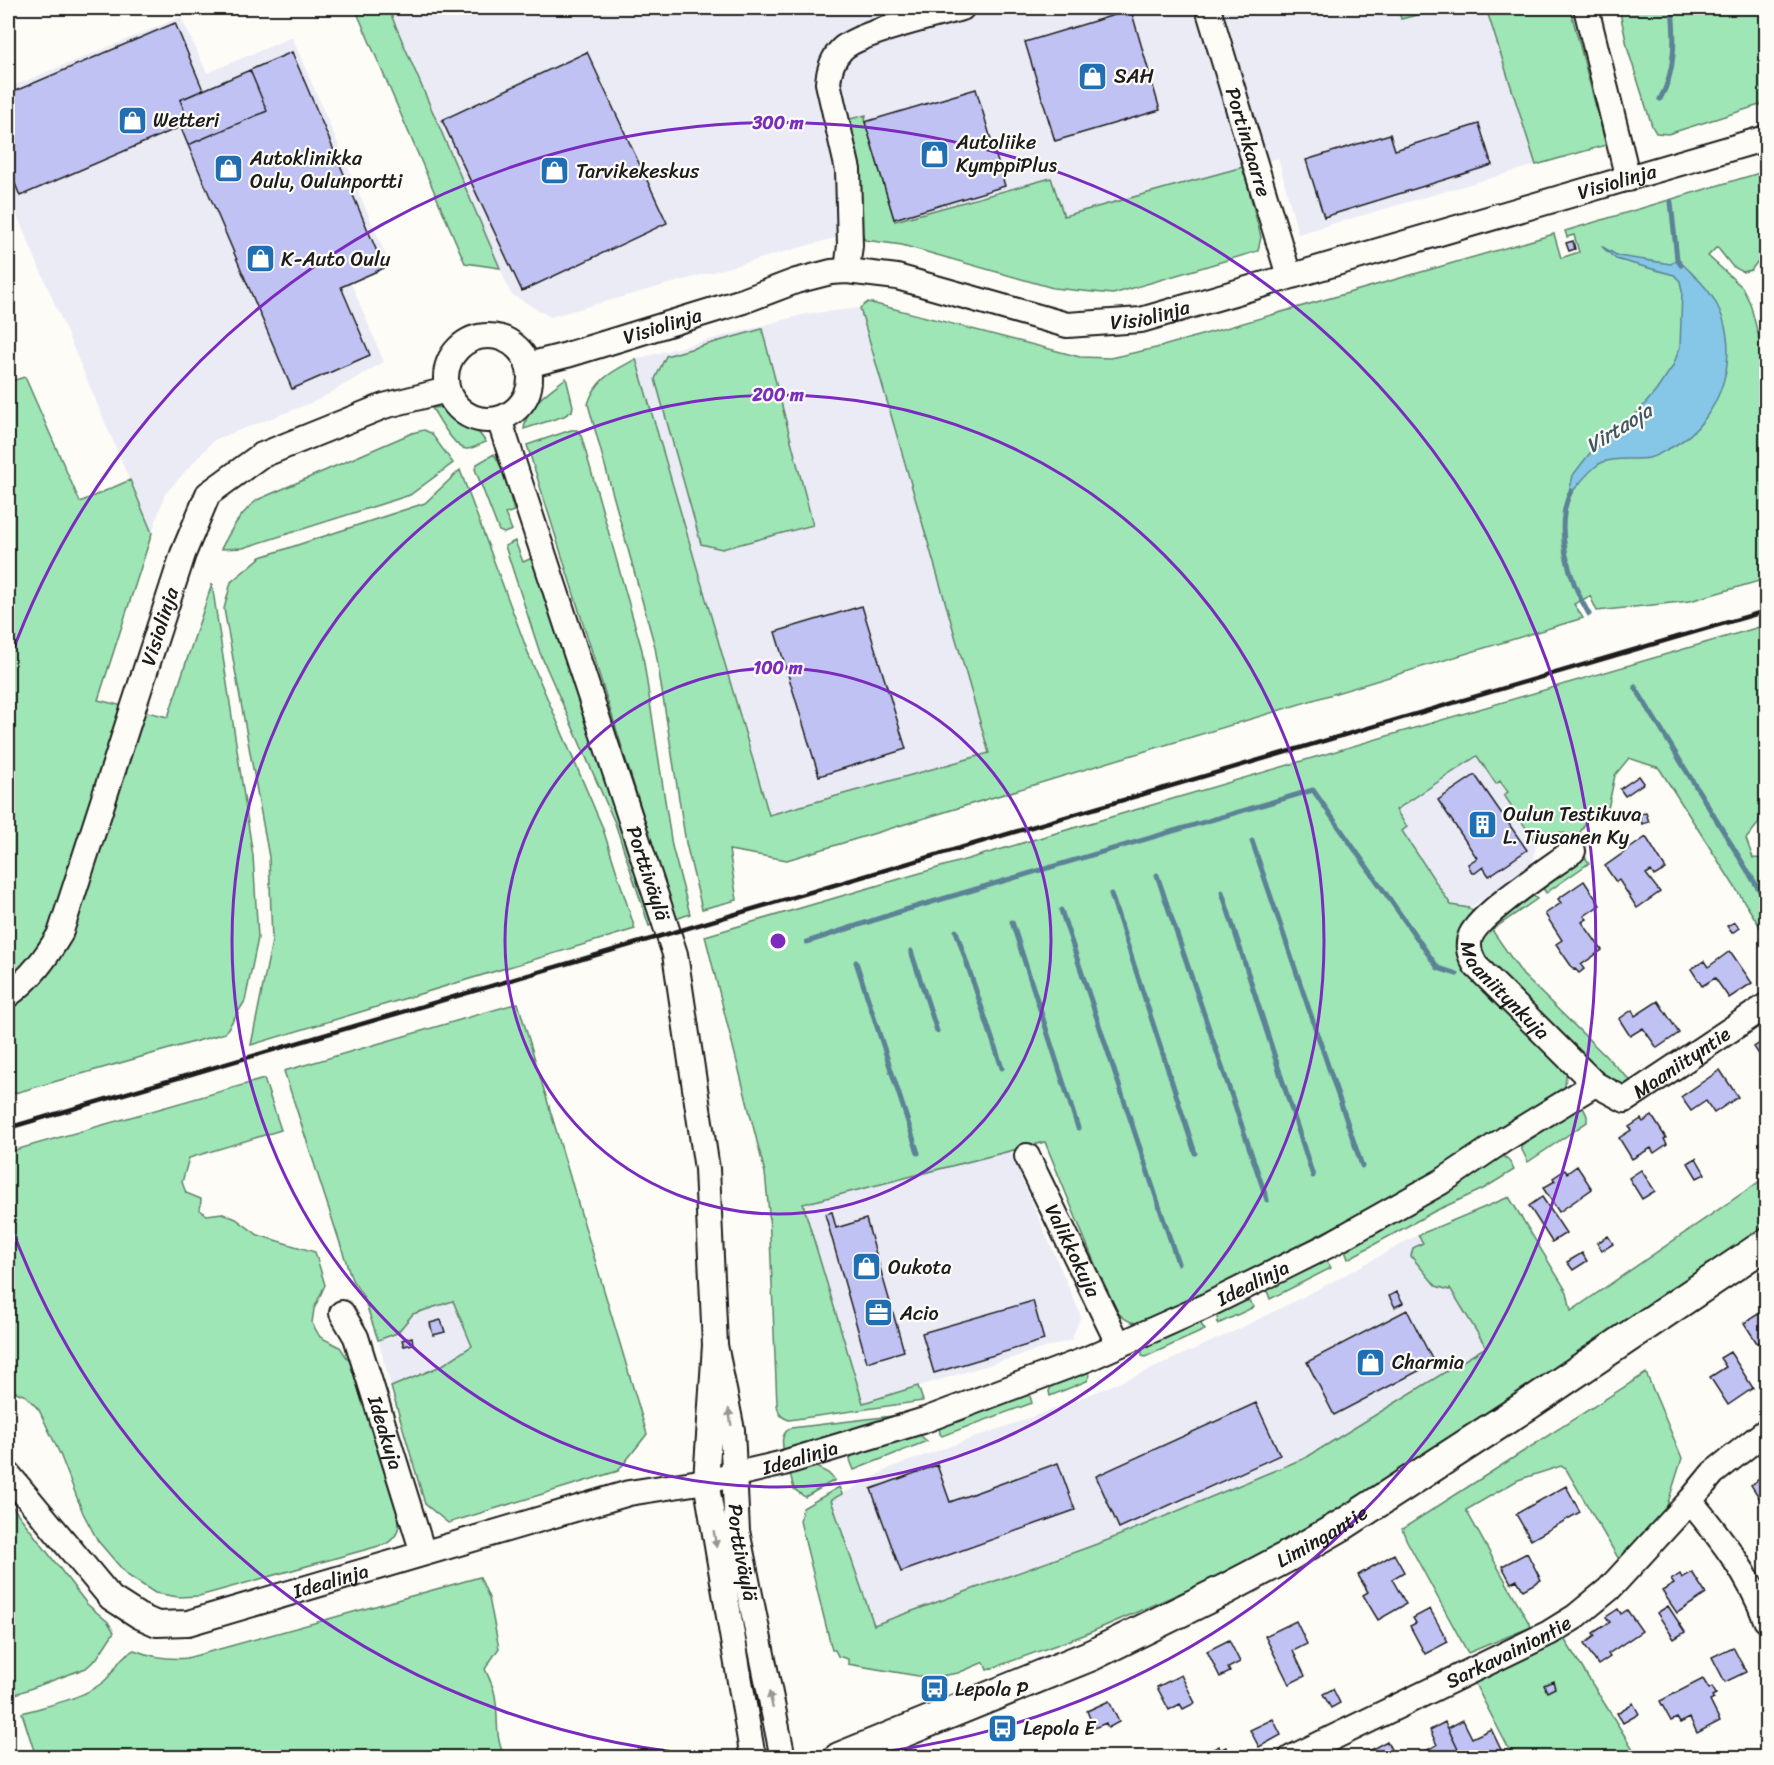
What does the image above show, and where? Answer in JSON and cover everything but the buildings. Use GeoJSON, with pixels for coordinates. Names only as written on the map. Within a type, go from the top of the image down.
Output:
{"type":"FeatureCollection","features":[{"type":"Feature","properties":{"kind":"main road","name":"Limingantie"},"geometry":{"type":"LineString","coordinates":[[839,1758],[1092,1655],[1285,1558],[1344,1524],[1529,1404],[1767,1244]]}},
{"type":"Feature","properties":{"kind":"street"},"geometry":{"type":"LineString","coordinates":[[847,271],[848,170],[828,83],[829,71],[834,58],[853,41],[962,8]]}},
{"type":"Feature","properties":{"kind":"street","name":"Portinkaarre"},"geometry":{"type":"LineString","coordinates":[[1208,8],[1289,276]]}},
{"type":"Feature","properties":{"kind":"street"},"geometry":{"type":"LineString","coordinates":[[1586,8],[1628,179]]}},
{"type":"Feature","properties":{"kind":"street","name":"Visiolinja"},"geometry":{"type":"LineString","coordinates":[[528,365],[567,355],[744,300],[796,281],[831,272],[847,271],[897,277],[1067,325],[1141,320],[1767,138]]}},
{"type":"Feature","properties":{"kind":"street"},"geometry":{"type":"LineString","coordinates":[[486,335],[508,340],[517,346],[528,365],[529,387],[525,398],[519,407],[500,419],[478,419],[467,415],[458,409],[447,390],[445,379],[450,358],[465,342],[475,337],[486,335]]}},
{"type":"Feature","properties":{"kind":"street","name":"Visiolinja"},"geometry":{"type":"LineString","coordinates":[[8,995],[43,962],[60,934],[183,554],[208,494],[260,456],[384,406],[447,390]]}},
{"type":"Feature","properties":{"kind":"street","name":"Porttiväylä"},"geometry":{"type":"LineString","coordinates":[[500,419],[675,954],[707,1169],[715,1345],[706,1481],[752,1752],[756,1758]]}},
{"type":"Feature","properties":{"kind":"street","name":"Maaniitynkuja"},"geometry":{"type":"LineString","coordinates":[[1573,851],[1486,916],[1472,934],[1469,950],[1476,966],[1595,1084]]}},
{"type":"Feature","properties":{"kind":"street","name":"Maaniityntie"},"geometry":{"type":"LineString","coordinates":[[1595,1084],[1625,1100],[1767,1006]]}},
{"type":"Feature","properties":{"kind":"street","name":"Idealinja"},"geometry":{"type":"LineString","coordinates":[[8,1474],[111,1598],[139,1617],[158,1624],[188,1623],[629,1493],[706,1481],[780,1464],[925,1420],[1088,1359],[1204,1307],[1329,1245],[1441,1182],[1505,1139],[1595,1084]]}},
{"type":"Feature","properties":{"kind":"street","name":"Valikkokuja"},"geometry":{"type":"LineString","coordinates":[[1027,1156],[1119,1345]]}},
{"type":"Feature","properties":{"kind":"street","name":"Ideakuja"},"geometry":{"type":"LineString","coordinates":[[342,1313],[356,1337],[423,1554]]}},
{"type":"Feature","properties":{"kind":"street","name":"Porttiväylä"},"geometry":{"type":"LineString","coordinates":[[715,1345],[732,1430],[737,1531],[783,1758]]}},
{"type":"Feature","properties":{"kind":"street","name":"Sarkavainiontie"},"geometry":{"type":"LineString","coordinates":[[1291,1758],[1549,1633],[1575,1617],[1609,1589],[1713,1473],[1767,1431]]}},
{"type":"Feature","properties":{"kind":"street"},"geometry":{"type":"LineString","coordinates":[[1690,1501],[1715,1531],[1742,1571],[1758,1598],[1767,1620]]}},
{"type":"Feature","properties":{"kind":"shaded area"},"geometry":{"type":"Polygon","coordinates":[[[388,8],[1398,8],[1401,19],[1444,8],[1486,8],[1536,165],[1298,234],[1278,158],[1063,216],[1051,178],[550,317],[511,294],[388,8]]]}},
{"type":"Feature","properties":{"kind":"shaded area"},"geometry":{"type":"Polygon","coordinates":[[[181,17],[207,73],[292,37],[390,265],[351,283],[384,362],[316,401],[214,440],[165,494],[152,533],[8,194],[8,88],[181,17]]]}},
{"type":"Feature","properties":{"kind":"shaded area"},"geometry":{"type":"Polygon","coordinates":[[[860,308],[989,753],[769,815],[636,359],[806,314],[860,308]]]}},
{"type":"Feature","properties":{"kind":"shaded area"},"geometry":{"type":"Polygon","coordinates":[[[1477,756],[1495,783],[1500,781],[1508,793],[1504,796],[1536,843],[1532,866],[1464,912],[1442,904],[1359,826],[1477,756]]]}},
{"type":"Feature","properties":{"kind":"shaded area"},"geometry":{"type":"Polygon","coordinates":[[[1010,1151],[1081,1316],[1071,1340],[863,1403],[802,1204],[1010,1151]]]}},
{"type":"Feature","properties":{"kind":"shaded area"},"geometry":{"type":"Polygon","coordinates":[[[1418,1235],[1486,1347],[1307,1457],[1108,1540],[873,1625],[831,1500],[892,1467],[1054,1409],[1147,1371],[1241,1328],[1418,1235]]]}},
{"type":"Feature","properties":{"kind":"shaded area"},"geometry":{"type":"Polygon","coordinates":[[[454,1300],[472,1347],[441,1366],[391,1387],[378,1340],[397,1333],[413,1314],[454,1300]]]}},
{"type":"Feature","properties":{"kind":"green space"},"geometry":{"type":"Polygon","coordinates":[[[355,8],[388,8],[500,268],[465,263],[355,8]]]}},
{"type":"Feature","properties":{"kind":"green space"},"geometry":{"type":"Polygon","coordinates":[[[1398,8],[1444,8],[1401,19],[1398,8]]]}},
{"type":"Feature","properties":{"kind":"green space"},"geometry":{"type":"Polygon","coordinates":[[[1486,8],[1570,8],[1606,145],[1536,165],[1486,8]]]}},
{"type":"Feature","properties":{"kind":"green space"},"geometry":{"type":"Polygon","coordinates":[[[1619,8],[1766,8],[1766,103],[1668,134],[1656,133],[1628,50],[1619,8]]]}},
{"type":"Feature","properties":{"kind":"green space"},"geometry":{"type":"Polygon","coordinates":[[[866,115],[865,122],[895,221],[1051,178],[1064,216],[1243,167],[1261,237],[1258,251],[1113,294],[1053,288],[902,245],[865,240],[861,231],[846,120],[866,115]]]}},
{"type":"Feature","properties":{"kind":"green space"},"geometry":{"type":"Polygon","coordinates":[[[1766,171],[1766,251],[1751,270],[1743,272],[1732,266],[1717,247],[1708,256],[1742,287],[1750,303],[1759,338],[1766,337],[1766,579],[1690,601],[1597,611],[1590,596],[1574,604],[1583,618],[787,860],[729,850],[737,900],[702,909],[686,843],[655,647],[588,404],[591,395],[607,376],[636,359],[769,815],[989,753],[860,308],[868,302],[1080,357],[1110,358],[1156,348],[1554,234],[1561,258],[1579,252],[1574,235],[1567,237],[1565,231],[1766,171]]]}},
{"type":"Feature","properties":{"kind":"green space"},"geometry":{"type":"Polygon","coordinates":[[[762,329],[813,525],[722,549],[701,544],[655,379],[666,356],[762,329]]]}},
{"type":"Feature","properties":{"kind":"green space"},"geometry":{"type":"Polygon","coordinates":[[[25,377],[80,502],[130,480],[152,533],[98,700],[168,717],[212,584],[253,856],[258,938],[245,1001],[225,1033],[8,1095],[8,382],[25,377]]]}},
{"type":"Feature","properties":{"kind":"green space"},"geometry":{"type":"Polygon","coordinates":[[[566,378],[573,406],[572,411],[564,416],[524,429],[534,406],[566,378]]]}},
{"type":"Feature","properties":{"kind":"green space"},"geometry":{"type":"Polygon","coordinates":[[[445,407],[464,417],[486,442],[467,449],[457,444],[432,408],[445,407]]]}},
{"type":"Feature","properties":{"kind":"green space"},"geometry":{"type":"Polygon","coordinates":[[[424,430],[431,433],[453,463],[410,495],[243,548],[221,549],[236,522],[257,500],[412,433],[424,430]]]}},
{"type":"Feature","properties":{"kind":"green space"},"geometry":{"type":"Polygon","coordinates":[[[577,430],[581,435],[642,650],[672,846],[690,914],[676,919],[527,445],[577,430]]]}},
{"type":"Feature","properties":{"kind":"green space"},"geometry":{"type":"Polygon","coordinates":[[[494,454],[503,470],[514,511],[505,514],[512,530],[504,533],[499,531],[475,469],[477,464],[494,454]]]}},
{"type":"Feature","properties":{"kind":"green space"},"geometry":{"type":"Polygon","coordinates":[[[460,470],[530,658],[602,826],[635,929],[251,1045],[272,941],[269,857],[224,609],[231,582],[261,557],[425,503],[460,470]]]}},
{"type":"Feature","properties":{"kind":"green space"},"geometry":{"type":"Polygon","coordinates":[[[515,541],[523,562],[532,558],[553,593],[657,923],[649,926],[615,823],[540,653],[505,546],[515,541]]]}},
{"type":"Feature","properties":{"kind":"green space"},"geometry":{"type":"Polygon","coordinates":[[[1766,625],[1766,802],[1758,824],[1746,839],[1753,858],[1766,859],[1766,936],[1659,768],[1629,758],[1615,775],[1608,809],[1587,820],[1577,838],[1561,832],[1536,843],[1504,795],[1508,792],[1500,781],[1496,784],[1477,756],[1396,810],[1407,827],[1402,831],[1451,905],[1469,908],[1474,913],[1459,936],[1458,950],[1567,1068],[1565,1086],[1560,1095],[1439,1173],[1147,1323],[1127,1320],[1112,1306],[1045,1142],[803,1204],[863,1403],[918,1386],[923,1401],[789,1420],[783,1418],[777,1404],[769,1213],[765,1173],[705,936],[1766,625]]]}},
{"type":"Feature","properties":{"kind":"green space"},"geometry":{"type":"Polygon","coordinates":[[[1581,851],[1589,863],[1546,893],[1543,888],[1544,883],[1581,851]]]}},
{"type":"Feature","properties":{"kind":"green space"},"geometry":{"type":"Polygon","coordinates":[[[1530,893],[1537,899],[1492,930],[1523,975],[1631,1081],[1653,1067],[1655,1068],[1638,1080],[1622,1085],[1608,1083],[1494,973],[1481,953],[1484,936],[1490,928],[1530,893]]]}},
{"type":"Feature","properties":{"kind":"green space"},"geometry":{"type":"Polygon","coordinates":[[[518,1003],[647,1434],[618,1471],[448,1523],[425,1504],[391,1387],[441,1366],[472,1346],[453,1301],[413,1314],[397,1333],[378,1340],[364,1298],[352,1280],[284,1071],[518,1003]]]}},
{"type":"Feature","properties":{"kind":"green space"},"geometry":{"type":"Polygon","coordinates":[[[264,1079],[281,1130],[189,1158],[182,1182],[186,1193],[201,1199],[200,1210],[207,1215],[222,1213],[236,1219],[258,1235],[315,1252],[325,1285],[314,1309],[312,1323],[320,1337],[340,1347],[350,1362],[399,1519],[399,1527],[393,1539],[386,1544],[199,1596],[178,1597],[155,1593],[127,1575],[98,1541],[83,1513],[60,1454],[39,1410],[26,1396],[8,1389],[8,1152],[264,1079]]]}},
{"type":"Feature","properties":{"kind":"green space"},"geometry":{"type":"Polygon","coordinates":[[[1583,1107],[1587,1122],[1528,1162],[1520,1146],[1583,1107]]]}},
{"type":"Feature","properties":{"kind":"green space"},"geometry":{"type":"Polygon","coordinates":[[[1503,1156],[1508,1159],[1514,1170],[1483,1189],[1435,1211],[1348,1259],[1344,1248],[1503,1156]]]}},
{"type":"Feature","properties":{"kind":"green space"},"geometry":{"type":"Polygon","coordinates":[[[1766,1177],[1766,1229],[1338,1511],[1220,1576],[1084,1635],[987,1670],[984,1662],[958,1673],[930,1678],[848,1664],[848,1659],[838,1656],[835,1650],[832,1650],[800,1521],[803,1508],[839,1487],[842,1494],[831,1500],[874,1625],[1108,1540],[1307,1457],[1486,1347],[1450,1288],[1449,1290],[1436,1286],[1411,1256],[1413,1248],[1423,1243],[1418,1235],[1509,1197],[1567,1292],[1571,1311],[1766,1177]]]}},
{"type":"Feature","properties":{"kind":"green space"},"geometry":{"type":"Polygon","coordinates":[[[1321,1260],[1327,1261],[1331,1268],[1270,1299],[1268,1288],[1321,1260]]]}},
{"type":"Feature","properties":{"kind":"green space"},"geometry":{"type":"Polygon","coordinates":[[[1242,1300],[1249,1301],[1254,1307],[1218,1324],[1219,1311],[1242,1300]]]}},
{"type":"Feature","properties":{"kind":"green space"},"geometry":{"type":"Polygon","coordinates":[[[1199,1321],[1205,1330],[1145,1357],[1142,1356],[1142,1347],[1199,1321]]]}},
{"type":"Feature","properties":{"kind":"green space"},"geometry":{"type":"Polygon","coordinates":[[[1087,1371],[1090,1375],[1087,1381],[1050,1396],[1049,1391],[1052,1385],[1087,1371]]]}},
{"type":"Feature","properties":{"kind":"green space"},"geometry":{"type":"Polygon","coordinates":[[[1646,1373],[1682,1458],[1666,1509],[1621,1563],[1566,1469],[1561,1466],[1518,1480],[1466,1510],[1531,1627],[1468,1653],[1402,1529],[1646,1373]]]}},
{"type":"Feature","properties":{"kind":"green space"},"geometry":{"type":"Polygon","coordinates":[[[1027,1395],[1030,1396],[1032,1403],[942,1436],[940,1434],[939,1426],[1027,1395]]]}},
{"type":"Feature","properties":{"kind":"green space"},"geometry":{"type":"Polygon","coordinates":[[[909,1414],[784,1453],[783,1436],[791,1428],[909,1414]]]}},
{"type":"Feature","properties":{"kind":"green space"},"geometry":{"type":"Polygon","coordinates":[[[917,1433],[927,1441],[854,1470],[850,1460],[851,1455],[917,1433]]]}},
{"type":"Feature","properties":{"kind":"green space"},"geometry":{"type":"Polygon","coordinates":[[[814,1466],[828,1473],[835,1480],[805,1497],[794,1489],[790,1473],[814,1466]]]}},
{"type":"Feature","properties":{"kind":"green space"},"geometry":{"type":"Polygon","coordinates":[[[8,1501],[87,1604],[108,1622],[114,1632],[97,1658],[86,1668],[8,1697],[8,1501]]]}},
{"type":"Feature","properties":{"kind":"green space"},"geometry":{"type":"Polygon","coordinates":[[[480,1577],[489,1598],[499,1648],[485,1669],[494,1691],[499,1741],[505,1757],[36,1757],[22,1713],[93,1689],[106,1679],[128,1653],[134,1650],[173,1659],[187,1658],[480,1577]]]}},
{"type":"Feature","properties":{"kind":"green space"},"geometry":{"type":"Polygon","coordinates":[[[1561,1634],[1638,1757],[1513,1757],[1472,1678],[1561,1634]]]}},
{"type":"Feature","properties":{"kind":"water"},"geometry":{"type":"Polygon","coordinates":[[[1601,246],[1618,256],[1671,264],[1677,259],[1703,285],[1716,303],[1724,322],[1728,342],[1727,362],[1716,402],[1691,434],[1652,457],[1617,459],[1599,464],[1586,475],[1568,497],[1573,475],[1590,453],[1639,411],[1656,391],[1673,366],[1680,347],[1682,291],[1680,281],[1674,275],[1616,259],[1601,246]]]}},
{"type":"Feature","properties":{"kind":"waterway","name":"Virtaoja"},"geometry":{"type":"LineString","coordinates":[[1660,99],[1672,66],[1674,42],[1672,8]]}},
{"type":"Feature","properties":{"kind":"waterway","name":"Virtaoja"},"geometry":{"type":"LineString","coordinates":[[1671,202],[1677,259],[1681,265]]}},
{"type":"Feature","properties":{"kind":"waterway","name":"Virtaoja"},"geometry":{"type":"LineString","coordinates":[[1571,491],[1563,521],[1566,554],[1575,586],[1589,614]]}},
{"type":"Feature","properties":{"kind":"waterway","name":"Virtaoja"},"geometry":{"type":"LineString","coordinates":[[1635,687],[1766,901]]}},
{"type":"Feature","properties":{"kind":"waterway"},"geometry":{"type":"LineString","coordinates":[[807,942],[905,910],[1313,790],[1438,968],[1457,974]]}},
{"type":"Feature","properties":{"kind":"waterway"},"geometry":{"type":"LineString","coordinates":[[1252,841],[1362,1166]]}},
{"type":"Feature","properties":{"kind":"waterway"},"geometry":{"type":"LineString","coordinates":[[1157,875],[1267,1200]]}},
{"type":"Feature","properties":{"kind":"waterway"},"geometry":{"type":"LineString","coordinates":[[1222,892],[1313,1176]]}},
{"type":"Feature","properties":{"kind":"waterway"},"geometry":{"type":"LineString","coordinates":[[1111,894],[1195,1153]]}},
{"type":"Feature","properties":{"kind":"waterway"},"geometry":{"type":"LineString","coordinates":[[1061,910],[1178,1263]]}},
{"type":"Feature","properties":{"kind":"waterway"},"geometry":{"type":"LineString","coordinates":[[1012,922],[1078,1128]]}},
{"type":"Feature","properties":{"kind":"waterway"},"geometry":{"type":"LineString","coordinates":[[956,931],[1002,1068]]}},
{"type":"Feature","properties":{"kind":"waterway"},"geometry":{"type":"LineString","coordinates":[[911,951],[937,1031]]}},
{"type":"Feature","properties":{"kind":"waterway"},"geometry":{"type":"LineString","coordinates":[[856,962],[918,1153]]}},
{"type":"Feature","properties":{"kind":"railway"},"geometry":{"type":"LineString","coordinates":[[8,1128],[1766,611]]}},
{"type":"Feature","properties":{"kind":"place","name":"SAH"},"geometry":{"type":"Point","coordinates":[1093,76]}},
{"type":"Feature","properties":{"kind":"place","name":"Wetteri"},"geometry":{"type":"Point","coordinates":[132,120]}},
{"type":"Feature","properties":{"kind":"place","name":"Autoliike KymppiPlus"},"geometry":{"type":"Point","coordinates":[935,154]}},
{"type":"Feature","properties":{"kind":"place","name":"Autoklinikka Oulu, Oulunportti"},"geometry":{"type":"Point","coordinates":[229,169]}},
{"type":"Feature","properties":{"kind":"place","name":"Tarvikekeskus"},"geometry":{"type":"Point","coordinates":[555,171]}},
{"type":"Feature","properties":{"kind":"place","name":"K-Auto Oulu"},"geometry":{"type":"Point","coordinates":[260,259]}},
{"type":"Feature","properties":{"kind":"place","name":"Oulun Testikuva L. Tiusanen Ky"},"geometry":{"type":"Point","coordinates":[1482,825]}},
{"type":"Feature","properties":{"kind":"place","name":"Oukota"},"geometry":{"type":"Point","coordinates":[867,1267]}},
{"type":"Feature","properties":{"kind":"place","name":"Acio"},"geometry":{"type":"Point","coordinates":[879,1313]}},
{"type":"Feature","properties":{"kind":"place","name":"Charmia"},"geometry":{"type":"Point","coordinates":[1371,1362]}},
{"type":"Feature","properties":{"kind":"place","name":"Lepola P"},"geometry":{"type":"Point","coordinates":[934,1689]}},
{"type":"Feature","properties":{"kind":"place","name":"Lepola E"},"geometry":{"type":"Point","coordinates":[1002,1728]}}]}
